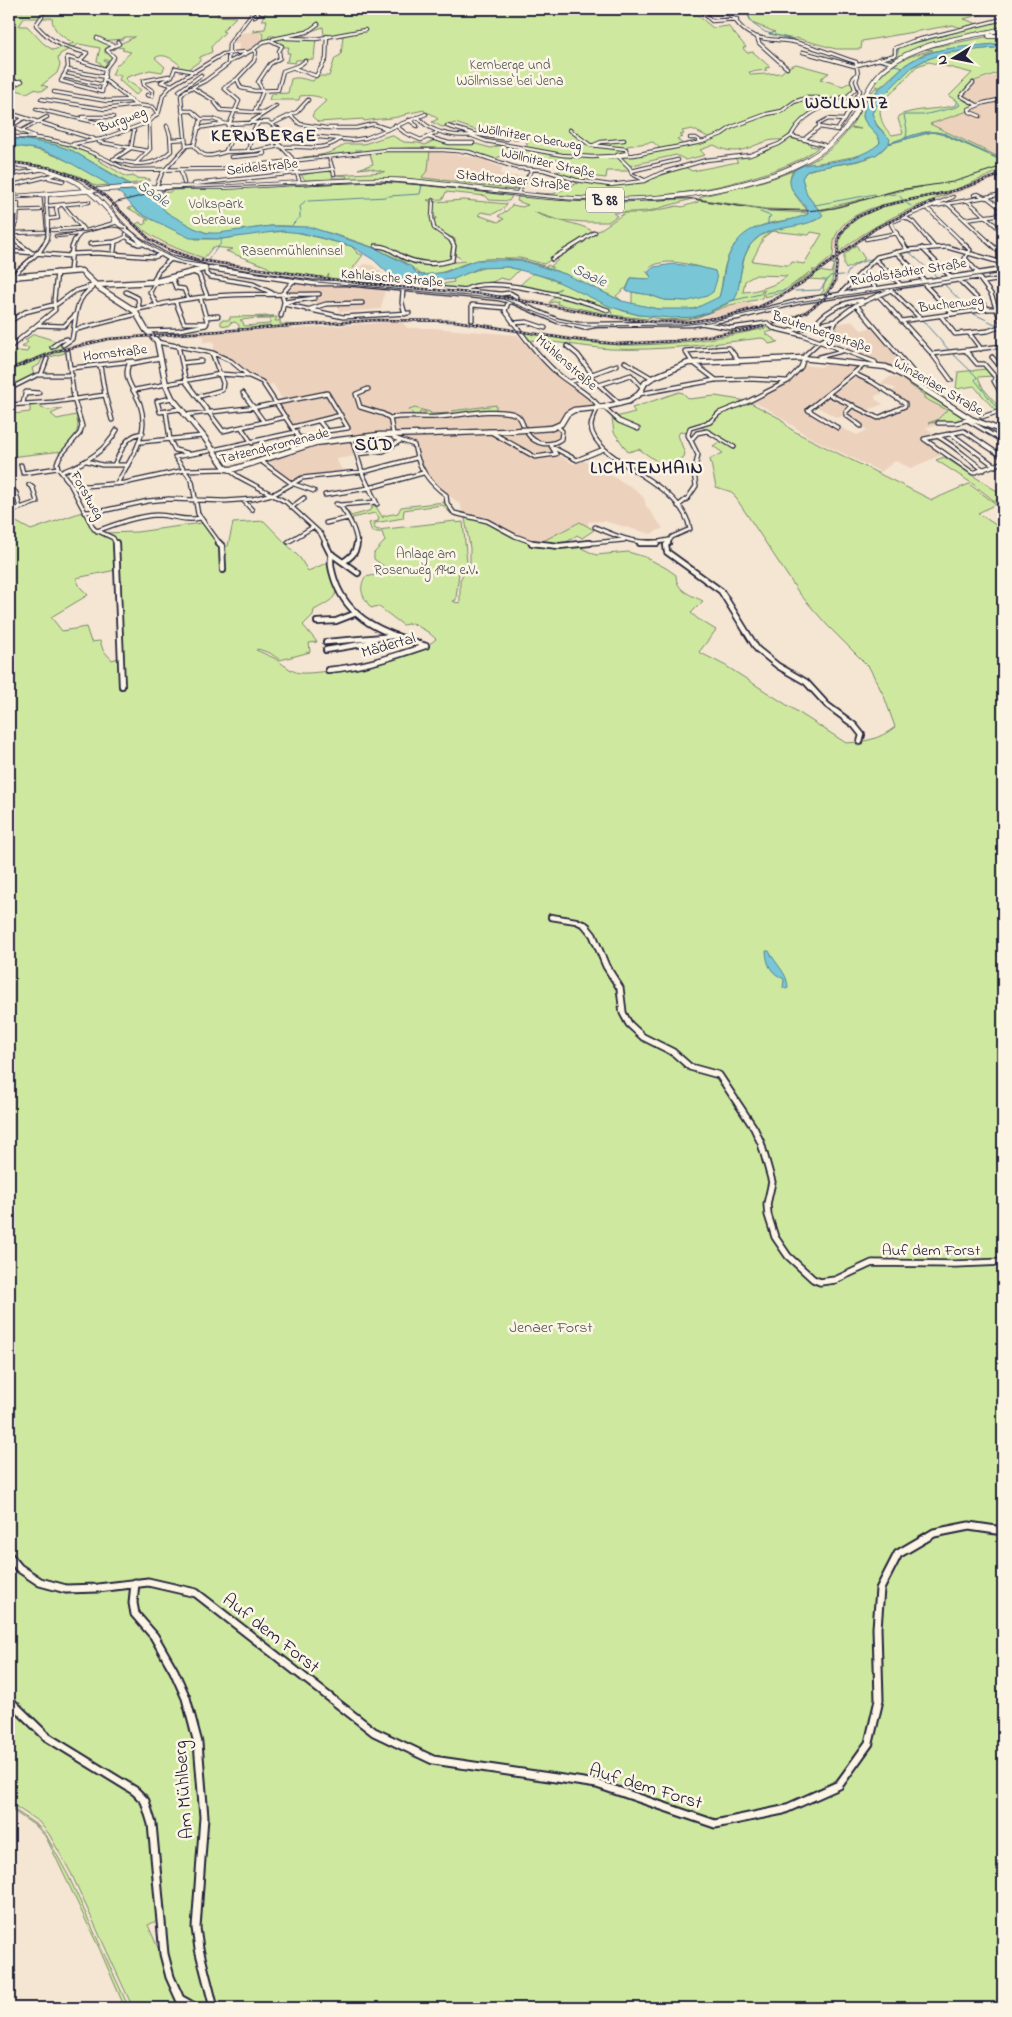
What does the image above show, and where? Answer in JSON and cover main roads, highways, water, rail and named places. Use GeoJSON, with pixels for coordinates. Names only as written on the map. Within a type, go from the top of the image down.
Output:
{"type":"FeatureCollection","features":[{"type":"Feature","properties":{"kind":"main road","name":"Stadtrodaer Straße"},"geometry":{"type":"LineString","coordinates":[[87,189],[139,186],[210,187],[300,182],[400,180],[565,197],[613,198],[659,196],[697,191],[764,175],[800,160],[826,146],[843,127],[872,78],[891,62],[939,44],[1003,28]]}},
{"type":"Feature","properties":{"kind":"main road","name":"Stadtrodaer Straße"},"geometry":{"type":"LineString","coordinates":[[891,62],[929,45],[1003,28]]}},
{"type":"Feature","properties":{"kind":"main road"},"geometry":{"type":"LineString","coordinates":[[939,44],[986,36],[1003,36]]}},
{"type":"Feature","properties":{"kind":"main road","name":"Kahlaische Straße"},"geometry":{"type":"LineString","coordinates":[[9,164],[57,174],[63,179],[87,189],[104,202],[126,235],[170,259],[206,268],[294,280],[485,296],[512,301],[547,317],[569,324],[700,323],[737,317],[790,303],[862,292]]}},
{"type":"Feature","properties":{"kind":"main road","name":"Stadtrodaer Straße"},"geometry":{"type":"LineString","coordinates":[[87,189],[110,188]]}},
{"type":"Feature","properties":{"kind":"main road"},"geometry":{"type":"LineString","coordinates":[[9,196],[19,202],[47,195],[87,189]]}},
{"type":"Feature","properties":{"kind":"main road"},"geometry":{"type":"LineString","coordinates":[[9,196],[47,195]]}},
{"type":"Feature","properties":{"kind":"main road"},"geometry":{"type":"LineString","coordinates":[[10,277],[70,271],[82,272],[96,287],[105,283],[154,282],[206,268]]}},
{"type":"Feature","properties":{"kind":"main road","name":"Rudolstädter Straße"},"geometry":{"type":"LineString","coordinates":[[862,292],[1003,270]]}},
{"type":"Feature","properties":{"kind":"main road","name":"Tatzendpromenade"},"geometry":{"type":"LineString","coordinates":[[96,287],[136,310],[157,342],[166,385],[172,398],[179,410],[203,436],[211,451],[223,466],[228,469],[294,448],[352,438],[393,434],[489,432],[554,427]]}},
{"type":"Feature","properties":{"kind":"main road","name":"Winzerlaer Straße"},"geometry":{"type":"LineString","coordinates":[[554,427],[563,422],[568,413],[578,409],[620,404],[639,394],[642,387],[652,378],[693,363],[803,358],[876,365],[894,370],[968,419],[1003,431]]}},
{"type":"Feature","properties":{"kind":"main road"},"geometry":{"type":"LineString","coordinates":[[294,448],[292,445],[299,438],[312,440],[315,443]]}},
{"type":"Feature","properties":{"kind":"water"},"geometry":{"type":"Polygon","coordinates":[[[1003,43],[1003,47],[946,53],[925,60],[912,67],[885,94],[872,113],[877,126],[890,139],[889,143],[918,134],[932,132],[888,144],[876,155],[806,172],[802,178],[807,195],[823,215],[805,224],[774,230],[756,239],[749,247],[743,261],[735,299],[694,317],[671,318],[639,315],[611,307],[550,278],[508,267],[479,268],[454,279],[407,281],[393,278],[374,260],[351,246],[302,233],[281,231],[222,239],[190,238],[145,216],[106,183],[60,157],[41,150],[9,145],[9,138],[14,138],[56,145],[73,151],[139,190],[155,197],[160,201],[166,212],[207,233],[271,226],[310,227],[377,249],[412,267],[417,274],[446,272],[476,260],[520,260],[565,274],[622,301],[658,309],[694,309],[719,297],[729,255],[736,243],[744,235],[753,229],[808,214],[805,206],[791,187],[791,177],[795,170],[805,165],[852,158],[867,152],[880,143],[877,135],[864,119],[864,111],[874,94],[901,68],[915,59],[939,50],[1003,43]]]}},
{"type":"Feature","properties":{"kind":"water"},"geometry":{"type":"Polygon","coordinates":[[[932,132],[946,134],[1003,161],[945,135],[932,132]]]}},
{"type":"Feature","properties":{"kind":"water"},"geometry":{"type":"Polygon","coordinates":[[[674,264],[715,271],[717,279],[713,292],[707,296],[688,301],[664,300],[650,295],[626,291],[631,278],[649,279],[651,277],[648,272],[654,267],[674,264]]]}},
{"type":"Feature","properties":{"kind":"water"},"geometry":{"type":"Polygon","coordinates":[[[766,951],[769,951],[784,973],[788,988],[783,988],[784,979],[770,968],[766,951]]]}},
{"type":"Feature","properties":{"kind":"waterway"},"geometry":{"type":"LineString","coordinates":[[733,9],[748,14],[752,23]]}},
{"type":"Feature","properties":{"kind":"waterway"},"geometry":{"type":"LineString","coordinates":[[753,24],[765,32],[797,41]]}},
{"type":"Feature","properties":{"kind":"waterway"},"geometry":{"type":"LineString","coordinates":[[903,46],[960,31]]}},
{"type":"Feature","properties":{"kind":"waterway"},"geometry":{"type":"LineString","coordinates":[[898,52],[899,47]]}},
{"type":"Feature","properties":{"kind":"waterway"},"geometry":{"type":"LineString","coordinates":[[875,61],[885,63]]}},
{"type":"Feature","properties":{"kind":"waterway"},"geometry":{"type":"LineString","coordinates":[[894,65],[903,67]]}},
{"type":"Feature","properties":{"kind":"waterway"},"geometry":{"type":"LineString","coordinates":[[906,139],[907,130],[904,115],[923,115],[957,107],[960,105],[955,98]]}},
{"type":"Feature","properties":{"kind":"waterway"},"geometry":{"type":"LineString","coordinates":[[356,150],[361,150]]}},
{"type":"Feature","properties":{"kind":"waterway"},"geometry":{"type":"LineString","coordinates":[[389,196],[420,194],[422,185],[415,184]]}},
{"type":"Feature","properties":{"kind":"waterway"},"geometry":{"type":"LineString","coordinates":[[815,205],[875,194]]}},
{"type":"Feature","properties":{"kind":"waterway"},"geometry":{"type":"LineString","coordinates":[[883,196],[896,194]]}},
{"type":"Feature","properties":{"kind":"waterway"},"geometry":{"type":"LineString","coordinates":[[899,195],[903,200]]}},
{"type":"Feature","properties":{"kind":"waterway"},"geometry":{"type":"LineString","coordinates":[[308,201],[387,197]]}},
{"type":"Feature","properties":{"kind":"waterway"},"geometry":{"type":"LineString","coordinates":[[301,211],[300,207],[305,201]]}},
{"type":"Feature","properties":{"kind":"waterway"},"geometry":{"type":"LineString","coordinates":[[906,203],[911,206]]}},
{"type":"Feature","properties":{"kind":"waterway"},"geometry":{"type":"LineString","coordinates":[[760,212],[771,216],[768,219],[768,224]]}},
{"type":"Feature","properties":{"kind":"waterway"},"geometry":{"type":"LineString","coordinates":[[300,213],[300,218]]}},
{"type":"Feature","properties":{"kind":"waterway"},"geometry":{"type":"LineString","coordinates":[[292,225],[298,219]]}},
{"type":"Feature","properties":{"kind":"waterway"},"geometry":{"type":"LineString","coordinates":[[208,260],[221,243],[221,239]]}},
{"type":"Feature","properties":{"kind":"waterway"},"geometry":{"type":"LineString","coordinates":[[908,251],[937,277]]}},
{"type":"Feature","properties":{"kind":"waterway"},"geometry":{"type":"LineString","coordinates":[[846,276],[854,266],[875,258]]}},
{"type":"Feature","properties":{"kind":"waterway"},"geometry":{"type":"LineString","coordinates":[[188,271],[198,267]]}},
{"type":"Feature","properties":{"kind":"waterway"},"geometry":{"type":"LineString","coordinates":[[795,291],[820,290],[830,276],[843,275]]}},
{"type":"Feature","properties":{"kind":"waterway"},"geometry":{"type":"LineString","coordinates":[[943,283],[972,313],[997,325]]}},
{"type":"Feature","properties":{"kind":"waterway"},"geometry":{"type":"LineString","coordinates":[[766,293],[785,290]]}},
{"type":"Feature","properties":{"kind":"waterway"},"geometry":{"type":"LineString","coordinates":[[731,301],[760,294]]}},
{"type":"Feature","properties":{"kind":"waterway"},"geometry":{"type":"LineString","coordinates":[[922,320],[949,350]]}},
{"type":"Feature","properties":{"kind":"waterway"},"geometry":{"type":"LineString","coordinates":[[989,349],[1003,348]]}},
{"type":"Feature","properties":{"kind":"waterway"},"geometry":{"type":"LineString","coordinates":[[952,353],[977,377],[975,380],[998,409]]}},
{"type":"Feature","properties":{"kind":"tram line"},"geometry":{"type":"LineString","coordinates":[[130,229],[111,207],[117,202],[170,189],[382,181],[568,200],[611,201],[687,198],[765,210],[806,211],[835,208],[898,190],[953,182],[1003,166]]}},
{"type":"Feature","properties":{"kind":"tram line"},"geometry":{"type":"LineString","coordinates":[[9,196],[42,197],[46,237],[32,256],[10,274]]}},
{"type":"Feature","properties":{"kind":"tram line"},"geometry":{"type":"LineString","coordinates":[[56,236],[112,227],[130,229]]}},
{"type":"Feature","properties":{"kind":"tram line"},"geometry":{"type":"LineString","coordinates":[[130,229],[151,246],[181,261],[317,282],[503,299],[558,321],[587,326],[680,325],[709,322],[798,302],[1003,272]]}},
{"type":"Feature","properties":{"kind":"railway"},"geometry":{"type":"LineString","coordinates":[[9,162],[52,168],[84,180],[106,197],[149,239],[169,250],[198,260],[365,284],[483,294],[620,318],[654,322],[688,322],[723,317],[759,307],[802,283],[837,257]]}},
{"type":"Feature","properties":{"kind":"railway"},"geometry":{"type":"LineString","coordinates":[[837,257],[839,236],[847,225],[857,217],[882,206],[957,190],[1003,174]]}},
{"type":"Feature","properties":{"kind":"railway"},"geometry":{"type":"LineString","coordinates":[[837,257],[876,228],[934,201]]}},
{"type":"Feature","properties":{"kind":"railway"},"geometry":{"type":"LineString","coordinates":[[9,370],[57,351],[108,339],[376,320],[455,321],[569,339],[618,344],[675,341],[749,330],[790,319],[806,312],[824,299],[835,282],[837,257]]}},
{"type":"Feature","properties":{"kind":"district","name":"WÖLLNITZ"},"geometry":{"type":"Point","coordinates":[847,102]}},
{"type":"Feature","properties":{"kind":"district","name":"KERNBERGE"},"geometry":{"type":"Point","coordinates":[264,135]}},
{"type":"Feature","properties":{"kind":"district","name":"SÜD"},"geometry":{"type":"Point","coordinates":[374,444]}},
{"type":"Feature","properties":{"kind":"district","name":"LICHTENHAIN"},"geometry":{"type":"Point","coordinates":[647,467]}},
{"type":"Feature","properties":{"kind":"park label","name":"Kernberge und Wöllmisse bei Jena"},"geometry":{"type":"Point","coordinates":[510,72]}},
{"type":"Feature","properties":{"kind":"park label","name":"Volkspark Oberaue"},"geometry":{"type":"Point","coordinates":[216,212]}},
{"type":"Feature","properties":{"kind":"park label","name":"Rasenmühleninsel"},"geometry":{"type":"Point","coordinates":[292,250]}},
{"type":"Feature","properties":{"kind":"park label","name":"Anlage am Rosenweg 1942 e.V."},"geometry":{"type":"Point","coordinates":[426,562]}},
{"type":"Feature","properties":{"kind":"park label","name":"Jenaer Forst"},"geometry":{"type":"Point","coordinates":[551,1326]}},
{"type":"Feature","properties":{"kind":"water label","name":"Saale"},"geometry":{"type":"Point","coordinates":[154,193]}},
{"type":"Feature","properties":{"kind":"water label","name":"Saale"},"geometry":{"type":"Point","coordinates":[590,275]}}]}
